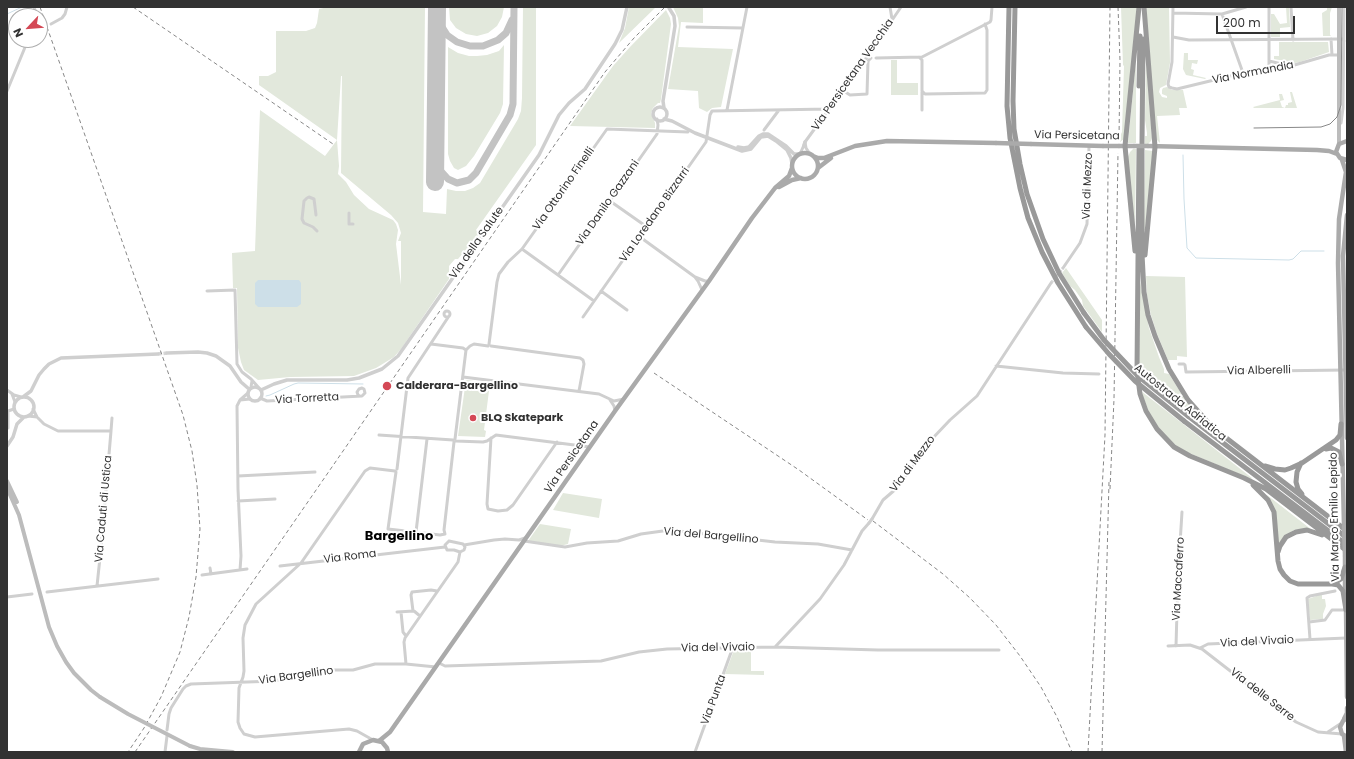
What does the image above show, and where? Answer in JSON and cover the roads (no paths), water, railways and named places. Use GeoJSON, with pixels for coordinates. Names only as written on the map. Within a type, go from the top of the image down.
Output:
{"type":"FeatureCollection","features":[{"type":"Feature","properties":{"kind":"highway","name":"Autostrada Adriatica"},"geometry":{"type":"LineString","coordinates":[[1009,7],[1007,106],[1010,138],[1020,188],[1035,234],[1051,270],[1067,298],[1086,327],[1135,381],[1347,538]]}},
{"type":"Feature","properties":{"kind":"highway","name":"Autostrada Adriatica"},"geometry":{"type":"LineString","coordinates":[[1015,7],[1012,96],[1014,129],[1020,164],[1032,208],[1043,239],[1059,273],[1084,313],[1113,350],[1138,376],[1186,418],[1347,545]]}},
{"type":"Feature","properties":{"kind":"highway"},"geometry":{"type":"LineString","coordinates":[[1138,302],[1133,227],[1125,146],[1139,7]]}},
{"type":"Feature","properties":{"kind":"highway"},"geometry":{"type":"LineString","coordinates":[[1139,7],[1142,254],[1144,292],[1148,315],[1155,336],[1174,379],[1204,420],[1217,432],[1336,523],[1345,528]]}},
{"type":"Feature","properties":{"kind":"highway"},"geometry":{"type":"LineString","coordinates":[[1144,7],[1138,302],[1138,384],[1146,411],[1157,429],[1174,447],[1190,456],[1252,484],[1272,506],[1276,520],[1277,557],[1279,566],[1286,578],[1294,583],[1307,585],[1338,585],[1342,589],[1346,610]]}},
{"type":"Feature","properties":{"kind":"highway"},"geometry":{"type":"LineString","coordinates":[[1144,7],[1156,147],[1144,261],[1144,292]]}},
{"type":"Feature","properties":{"kind":"highway"},"geometry":{"type":"LineString","coordinates":[[1320,452],[1336,440],[1340,435],[1341,424]]}},
{"type":"Feature","properties":{"kind":"highway"},"geometry":{"type":"LineString","coordinates":[[1240,449],[1266,466],[1275,469],[1288,469],[1328,448],[1336,450],[1340,454],[1342,464]]}},
{"type":"Feature","properties":{"kind":"highway"},"geometry":{"type":"LineString","coordinates":[[1302,462],[1296,474],[1298,489],[1336,523]]}},
{"type":"Feature","properties":{"kind":"highway"},"geometry":{"type":"LineString","coordinates":[[1218,468],[1244,478],[1266,489],[1340,546],[1346,554]]}},
{"type":"Feature","properties":{"kind":"highway"},"geometry":{"type":"LineString","coordinates":[[1277,557],[1280,546],[1286,537],[1302,530],[1315,532],[1340,546]]}},
{"type":"Feature","properties":{"kind":"highway"},"geometry":{"type":"LineString","coordinates":[[1332,584],[1341,579],[1345,567]]}},
{"type":"Feature","properties":{"kind":"main road"},"geometry":{"type":"LineString","coordinates":[[1339,7],[1339,55],[1343,143],[1337,154],[1345,160]]}},
{"type":"Feature","properties":{"kind":"main road","name":"Via Persicetana"},"geometry":{"type":"LineString","coordinates":[[812,155],[821,158],[859,145],[887,141],[1317,150],[1329,151],[1337,154]]}},
{"type":"Feature","properties":{"kind":"main road","name":"Via Persicetana"},"geometry":{"type":"LineString","coordinates":[[1317,150],[1343,143]]}},
{"type":"Feature","properties":{"kind":"main road"},"geometry":{"type":"LineString","coordinates":[[805,153],[812,155],[817,161],[818,168],[812,176],[801,178],[794,173],[792,166],[795,158],[800,154],[805,153]]}},
{"type":"Feature","properties":{"kind":"main road","name":"Via Persicetana"},"geometry":{"type":"LineString","coordinates":[[818,168],[838,153]]}},
{"type":"Feature","properties":{"kind":"main road","name":"Via Marco Emilio Lepido"},"geometry":{"type":"LineString","coordinates":[[1345,160],[1346,172],[1340,212],[1345,337],[1341,424],[1346,554],[1347,697]]}},
{"type":"Feature","properties":{"kind":"main road","name":"Via Persicetana"},"geometry":{"type":"LineString","coordinates":[[379,741],[390,732],[615,411],[709,281],[722,260],[771,193],[789,176],[792,166]]}},
{"type":"Feature","properties":{"kind":"main road","name":"Via Persicetana"},"geometry":{"type":"LineString","coordinates":[[771,193],[787,182],[801,178]]}},
{"type":"Feature","properties":{"kind":"main road","name":"Via Marco Emilio Lepido"},"geometry":{"type":"LineString","coordinates":[[1341,266],[1347,215]]}},
{"type":"Feature","properties":{"kind":"main road","name":"Via Marco Emilio Lepido"},"geometry":{"type":"LineString","coordinates":[[1343,370],[1347,438]]}},
{"type":"Feature","properties":{"kind":"main road"},"geometry":{"type":"LineString","coordinates":[[7,480],[14,496],[31,562],[57,646],[66,662],[84,684],[100,697],[128,714],[190,746],[200,749],[233,752]]}},
{"type":"Feature","properties":{"kind":"main road"},"geometry":{"type":"LineString","coordinates":[[7,488],[19,515]]}},
{"type":"Feature","properties":{"kind":"main road"},"geometry":{"type":"LineString","coordinates":[[1346,751],[1345,736],[1340,730],[1340,724],[1346,719],[1347,708]]}},
{"type":"Feature","properties":{"kind":"main road","name":"Via Persicetana"},"geometry":{"type":"LineString","coordinates":[[388,750],[390,732]]}},
{"type":"Feature","properties":{"kind":"main road"},"geometry":{"type":"LineString","coordinates":[[358,752],[363,744],[372,740],[379,741],[388,750]]}},
{"type":"Feature","properties":{"kind":"street"},"geometry":{"type":"LineString","coordinates":[[51,24],[62,18],[67,7]]}},
{"type":"Feature","properties":{"kind":"street","name":"Via della Salute"},"geometry":{"type":"LineString","coordinates":[[260,389],[287,380],[347,380],[359,378],[382,369],[398,356],[461,264],[539,155],[559,115],[585,88],[616,44],[622,30],[627,7]]}},
{"type":"Feature","properties":{"kind":"street"},"geometry":{"type":"LineString","coordinates":[[747,7],[727,110],[829,109]]}},
{"type":"Feature","properties":{"kind":"street"},"geometry":{"type":"LineString","coordinates":[[890,7],[892,19]]}},
{"type":"Feature","properties":{"kind":"street","name":"Via Persicetana Vecchia"},"geometry":{"type":"LineString","coordinates":[[800,154],[805,144],[842,90],[867,57],[900,7]]}},
{"type":"Feature","properties":{"kind":"street"},"geometry":{"type":"LineString","coordinates":[[867,57],[919,57],[991,20],[992,7]]}},
{"type":"Feature","properties":{"kind":"street"},"geometry":{"type":"LineString","coordinates":[[1173,7],[1173,42],[1189,40],[1331,39],[1342,39],[1344,41]]}},
{"type":"Feature","properties":{"kind":"street"},"geometry":{"type":"LineString","coordinates":[[1173,14],[1222,14],[1246,7]]}},
{"type":"Feature","properties":{"kind":"street"},"geometry":{"type":"LineString","coordinates":[[1269,7],[1269,69]]}},
{"type":"Feature","properties":{"kind":"street"},"geometry":{"type":"LineString","coordinates":[[1291,7],[1293,40]]}},
{"type":"Feature","properties":{"kind":"street"},"geometry":{"type":"LineString","coordinates":[[1343,143],[1340,139],[1340,132],[1343,108],[1344,7]]}},
{"type":"Feature","properties":{"kind":"street"},"geometry":{"type":"LineString","coordinates":[[669,8],[674,16],[675,26],[662,101],[654,112],[654,116],[657,119],[658,131],[688,132]]}},
{"type":"Feature","properties":{"kind":"street"},"geometry":{"type":"LineString","coordinates":[[1222,14],[1243,73]]}},
{"type":"Feature","properties":{"kind":"street"},"geometry":{"type":"LineString","coordinates":[[923,93],[986,92],[987,30],[985,24]]}},
{"type":"Feature","properties":{"kind":"street"},"geometry":{"type":"LineString","coordinates":[[687,27],[743,28]]}},
{"type":"Feature","properties":{"kind":"street"},"geometry":{"type":"LineString","coordinates":[[1173,37],[1189,40]]}},
{"type":"Feature","properties":{"kind":"street"},"geometry":{"type":"LineString","coordinates":[[1331,39],[1332,55]]}},
{"type":"Feature","properties":{"kind":"street","name":"Via Normandia"},"geometry":{"type":"LineString","coordinates":[[1173,42],[1172,62],[1168,86],[1177,89],[1243,73],[1292,66],[1332,55],[1339,55]]}},
{"type":"Feature","properties":{"kind":"street"},"geometry":{"type":"LineString","coordinates":[[7,91],[25,48]]}},
{"type":"Feature","properties":{"kind":"street"},"geometry":{"type":"LineString","coordinates":[[870,52],[872,57],[876,58]]}},
{"type":"Feature","properties":{"kind":"street"},"geometry":{"type":"LineString","coordinates":[[919,57],[922,60],[922,110]]}},
{"type":"Feature","properties":{"kind":"street"},"geometry":{"type":"LineString","coordinates":[[842,90],[850,96],[865,96],[867,94],[868,62],[871,58]]}},
{"type":"Feature","properties":{"kind":"street"},"geometry":{"type":"LineString","coordinates":[[1269,60],[1292,66]]}},
{"type":"Feature","properties":{"kind":"street"},"geometry":{"type":"LineString","coordinates":[[662,101],[664,108],[672,121]]}},
{"type":"Feature","properties":{"kind":"street"},"geometry":{"type":"LineString","coordinates":[[657,108],[664,108]]}},
{"type":"Feature","properties":{"kind":"street","name":"Via Loredano Bizzarri"},"geometry":{"type":"LineString","coordinates":[[583,317],[706,142],[711,113],[714,110],[727,110]]}},
{"type":"Feature","properties":{"kind":"street"},"geometry":{"type":"LineString","coordinates":[[764,130],[779,110]]}},
{"type":"Feature","properties":{"kind":"street"},"geometry":{"type":"LineString","coordinates":[[658,126],[667,113]]}},
{"type":"Feature","properties":{"kind":"street"},"geometry":{"type":"LineString","coordinates":[[657,119],[672,121],[684,128],[745,151],[752,148],[761,137],[768,136],[787,150],[791,158],[792,166]]}},
{"type":"Feature","properties":{"kind":"street","name":"Via Ottorino Finelli"},"geometry":{"type":"LineString","coordinates":[[489,345],[498,278],[508,262],[522,249],[607,129],[658,131]]}},
{"type":"Feature","properties":{"kind":"street","name":"Via Danilo Gazzani"},"geometry":{"type":"LineString","coordinates":[[558,275],[658,131]]}},
{"type":"Feature","properties":{"kind":"street"},"geometry":{"type":"LineString","coordinates":[[720,142],[746,148],[759,136],[768,134],[786,146],[794,154],[800,154]]}},
{"type":"Feature","properties":{"kind":"street","name":"Via Persicetana Vecchia"},"geometry":{"type":"LineString","coordinates":[[805,144],[806,148],[812,155]]}},
{"type":"Feature","properties":{"kind":"street","name":"Via di Mezzo"},"geometry":{"type":"LineString","coordinates":[[1063,268],[1069,262],[1080,243],[1087,224],[1089,146]]}},
{"type":"Feature","properties":{"kind":"street"},"geometry":{"type":"LineString","coordinates":[[316,215],[314,199],[307,198],[305,200],[302,219],[304,223],[317,230]]}},
{"type":"Feature","properties":{"kind":"street"},"geometry":{"type":"LineString","coordinates":[[610,201],[647,227]]}},
{"type":"Feature","properties":{"kind":"street"},"geometry":{"type":"LineString","coordinates":[[349,213],[349,224],[353,224]]}},
{"type":"Feature","properties":{"kind":"street"},"geometry":{"type":"LineString","coordinates":[[640,237],[695,277],[709,281]]}},
{"type":"Feature","properties":{"kind":"street"},"geometry":{"type":"LineString","coordinates":[[522,249],[594,301]]}},
{"type":"Feature","properties":{"kind":"street"},"geometry":{"type":"LineString","coordinates":[[695,277],[702,290]]}},
{"type":"Feature","properties":{"kind":"street","name":"Via di Mezzo"},"geometry":{"type":"LineString","coordinates":[[775,646],[814,606],[844,565],[862,531],[869,523],[883,500],[897,488],[931,440],[950,420],[978,396],[1051,282]]}},
{"type":"Feature","properties":{"kind":"street"},"geometry":{"type":"LineString","coordinates":[[207,291],[235,290],[237,364],[242,372],[251,379],[262,393],[260,398],[255,401],[250,399],[240,400]]}},
{"type":"Feature","properties":{"kind":"street"},"geometry":{"type":"LineString","coordinates":[[601,291],[627,310]]}},
{"type":"Feature","properties":{"kind":"street"},"geometry":{"type":"LineString","coordinates":[[445,534],[440,535],[388,528],[408,378],[448,316]]}},
{"type":"Feature","properties":{"kind":"street"},"geometry":{"type":"LineString","coordinates":[[431,344],[463,348],[466,350]]}},
{"type":"Feature","properties":{"kind":"street"},"geometry":{"type":"LineString","coordinates":[[449,541],[444,530],[466,350],[474,344],[489,345],[580,358],[583,360],[584,364],[580,391]]}},
{"type":"Feature","properties":{"kind":"street"},"geometry":{"type":"LineString","coordinates":[[166,353],[203,352],[216,356],[230,366],[241,382],[249,390],[250,399]]}},
{"type":"Feature","properties":{"kind":"street"},"geometry":{"type":"LineString","coordinates":[[15,402],[31,391],[39,375],[49,364],[61,358],[158,354]]}},
{"type":"Feature","properties":{"kind":"street","name":"Via Alberelli"},"geometry":{"type":"LineString","coordinates":[[1179,364],[1185,365],[1186,372],[1343,370]]}},
{"type":"Feature","properties":{"kind":"street"},"geometry":{"type":"LineString","coordinates":[[996,366],[1063,373],[1099,374]]}},
{"type":"Feature","properties":{"kind":"street"},"geometry":{"type":"LineString","coordinates":[[463,377],[580,391],[599,394],[609,399],[618,401],[624,399]]}},
{"type":"Feature","properties":{"kind":"street"},"geometry":{"type":"LineString","coordinates":[[240,570],[241,556],[238,501],[237,406],[249,390],[252,383],[251,379]]}},
{"type":"Feature","properties":{"kind":"street"},"geometry":{"type":"LineString","coordinates":[[249,390],[260,389]]}},
{"type":"Feature","properties":{"kind":"street"},"geometry":{"type":"LineString","coordinates":[[359,389],[364,389],[365,394],[360,396],[357,393],[359,389]]}},
{"type":"Feature","properties":{"kind":"street"},"geometry":{"type":"LineString","coordinates":[[7,390],[12,394],[30,399],[33,402]]}},
{"type":"Feature","properties":{"kind":"street"},"geometry":{"type":"LineString","coordinates":[[31,391],[33,409],[37,417],[44,424],[58,431],[111,431]]}},
{"type":"Feature","properties":{"kind":"street","name":"Via Torretta"},"geometry":{"type":"LineString","coordinates":[[353,397],[357,393]]}},
{"type":"Feature","properties":{"kind":"street"},"geometry":{"type":"LineString","coordinates":[[12,394],[15,402],[15,411],[18,424]]}},
{"type":"Feature","properties":{"kind":"street","name":"Via Torretta"},"geometry":{"type":"LineString","coordinates":[[260,398],[267,401],[360,396]]}},
{"type":"Feature","properties":{"kind":"street"},"geometry":{"type":"LineString","coordinates":[[609,399],[614,406],[615,411]]}},
{"type":"Feature","properties":{"kind":"street"},"geometry":{"type":"LineString","coordinates":[[7,446],[20,421],[32,412],[33,409]]}},
{"type":"Feature","properties":{"kind":"street"},"geometry":{"type":"LineString","coordinates":[[8,428],[8,411],[15,411],[20,416],[37,417]]}},
{"type":"Feature","properties":{"kind":"street","name":"Via Caduti di Ustica"},"geometry":{"type":"LineString","coordinates":[[97,586],[112,418]]}},
{"type":"Feature","properties":{"kind":"street"},"geometry":{"type":"LineString","coordinates":[[380,435],[483,442],[496,434],[590,447]]}},
{"type":"Feature","properties":{"kind":"street"},"geometry":{"type":"LineString","coordinates":[[491,438],[487,504],[488,509],[498,510],[507,510],[511,507],[557,442]]}},
{"type":"Feature","properties":{"kind":"street"},"geometry":{"type":"LineString","coordinates":[[416,532],[427,439]]}},
{"type":"Feature","properties":{"kind":"street"},"geometry":{"type":"LineString","coordinates":[[372,740],[354,730],[349,729],[264,736],[246,735],[241,731],[238,722],[240,683],[244,671],[244,632],[250,614],[256,604],[300,563],[365,471],[370,468],[396,470]]}},
{"type":"Feature","properties":{"kind":"street"},"geometry":{"type":"LineString","coordinates":[[238,476],[315,472]]}},
{"type":"Feature","properties":{"kind":"street"},"geometry":{"type":"LineString","coordinates":[[238,501],[275,499]]}},
{"type":"Feature","properties":{"kind":"street","name":"Via Maccaferro"},"geometry":{"type":"LineString","coordinates":[[1176,646],[1182,512]]}},
{"type":"Feature","properties":{"kind":"street","name":"Via del Bargellino"},"geometry":{"type":"LineString","coordinates":[[525,539],[564,547],[587,543],[618,541],[645,533],[670,530],[775,542],[818,544],[852,550]]}},
{"type":"Feature","properties":{"kind":"street"},"geometry":{"type":"LineString","coordinates":[[449,541],[462,543],[464,545],[500,539],[525,539]]}},
{"type":"Feature","properties":{"kind":"street"},"geometry":{"type":"LineString","coordinates":[[513,540],[516,542],[518,549]]}},
{"type":"Feature","properties":{"kind":"street"},"geometry":{"type":"LineString","coordinates":[[449,541],[445,544],[447,550],[460,552]]}},
{"type":"Feature","properties":{"kind":"street"},"geometry":{"type":"LineString","coordinates":[[406,664],[404,642],[406,636],[458,562],[460,552],[464,550],[464,545]]}},
{"type":"Feature","properties":{"kind":"street","name":"Via Roma"},"geometry":{"type":"LineString","coordinates":[[280,566],[445,547]]}},
{"type":"Feature","properties":{"kind":"street"},"geometry":{"type":"LineString","coordinates":[[210,568],[211,574]]}},
{"type":"Feature","properties":{"kind":"street"},"geometry":{"type":"LineString","coordinates":[[202,575],[247,569]]}},
{"type":"Feature","properties":{"kind":"street"},"geometry":{"type":"LineString","coordinates":[[47,592],[158,579]]}},
{"type":"Feature","properties":{"kind":"street"},"geometry":{"type":"LineString","coordinates":[[413,611],[412,592],[431,590],[437,591]]}},
{"type":"Feature","properties":{"kind":"street"},"geometry":{"type":"LineString","coordinates":[[1310,639],[1306,598],[1335,591]]}},
{"type":"Feature","properties":{"kind":"street"},"geometry":{"type":"LineString","coordinates":[[7,597],[32,594]]}},
{"type":"Feature","properties":{"kind":"street"},"geometry":{"type":"LineString","coordinates":[[1309,622],[1325,620],[1332,610],[1346,610]]}},
{"type":"Feature","properties":{"kind":"street"},"geometry":{"type":"LineString","coordinates":[[406,636],[403,632],[399,612],[413,611],[420,616]]}},
{"type":"Feature","properties":{"kind":"street","name":"Via del Vivaio"},"geometry":{"type":"LineString","coordinates":[[1168,646],[1190,645],[1200,648],[1208,644],[1346,638]]}},
{"type":"Feature","properties":{"kind":"street","name":"Via del Vivaio"},"geometry":{"type":"LineString","coordinates":[[406,664],[445,666],[601,661],[639,652],[667,649],[775,646],[878,650],[999,650]]}},
{"type":"Feature","properties":{"kind":"street","name":"Via Punta"},"geometry":{"type":"LineString","coordinates":[[695,752],[734,647]]}},
{"type":"Feature","properties":{"kind":"street","name":"Via delle Serre"},"geometry":{"type":"LineString","coordinates":[[1200,648],[1296,722],[1315,731],[1345,736]]}},
{"type":"Feature","properties":{"kind":"street","name":"Via Bargellino"},"geometry":{"type":"LineString","coordinates":[[167,730],[168,714],[186,686],[198,683],[275,681],[299,674],[325,670],[353,670],[375,664],[406,664]]}},
{"type":"Feature","properties":{"kind":"street"},"geometry":{"type":"LineString","coordinates":[[1328,732],[1340,724]]}},
{"type":"Feature","properties":{"kind":"street"},"geometry":{"type":"LineString","coordinates":[[360,733],[363,737],[363,744]]}},
{"type":"Feature","properties":{"kind":"street"},"geometry":{"type":"LineString","coordinates":[[165,752],[167,736]]}},
{"type":"Feature","properties":{"kind":"waterway"},"geometry":{"type":"LineString","coordinates":[[7,14],[22,7]]}},
{"type":"Feature","properties":{"kind":"waterway"},"geometry":{"type":"LineString","coordinates":[[1183,155],[1187,248],[1196,258],[1289,260],[1293,259],[1301,251],[1324,251]]}},
{"type":"Feature","properties":{"kind":"waterway"},"geometry":{"type":"LineString","coordinates":[[266,396],[298,383],[363,384]]}},
{"type":"Feature","properties":{"kind":"tunnel"},"geometry":{"type":"LineString","coordinates":[[1051,283],[1063,268]]}},
{"type":"Feature","properties":{"kind":"tunnel"},"geometry":{"type":"LineString","coordinates":[[158,354],[167,353]]}},
{"type":"Feature","properties":{"kind":"tram line"},"geometry":{"type":"LineString","coordinates":[[1254,128],[1321,127],[1330,124],[1337,117],[1341,105],[1342,7]]}},
{"type":"Feature","properties":{"kind":"railway"},"geometry":{"type":"LineString","coordinates":[[40,7],[183,415],[192,451],[197,485],[200,529],[196,577],[189,617],[180,652],[161,697],[144,728],[128,752]]}},
{"type":"Feature","properties":{"kind":"railway"},"geometry":{"type":"LineString","coordinates":[[133,7],[333,144]]}},
{"type":"Feature","properties":{"kind":"railway"},"geometry":{"type":"LineString","coordinates":[[135,752],[605,72],[634,38],[665,7]]}},
{"type":"Feature","properties":{"kind":"railway"},"geometry":{"type":"LineString","coordinates":[[1088,752],[1105,435],[1110,7]]}},
{"type":"Feature","properties":{"kind":"railway"},"geometry":{"type":"LineString","coordinates":[[1118,7],[1120,60],[1119,139]]}},
{"type":"Feature","properties":{"kind":"railway"},"geometry":{"type":"LineString","coordinates":[[1110,489],[1114,399],[1118,153]]}},
{"type":"Feature","properties":{"kind":"railway"},"geometry":{"type":"LineString","coordinates":[[654,373],[799,470],[868,520]]}},
{"type":"Feature","properties":{"kind":"railway"},"geometry":{"type":"LineString","coordinates":[[1102,752],[1109,482]]}},
{"type":"Feature","properties":{"kind":"railway"},"geometry":{"type":"LineString","coordinates":[[873,521],[943,574],[970,598],[996,625],[1020,656],[1041,687],[1057,717],[1072,752]]}},
{"type":"Feature","properties":{"kind":"place","name":"Calderara-Bargellino"},"geometry":{"type":"Point","coordinates":[387,386]}},
{"type":"Feature","properties":{"kind":"place","name":"BLQ Skatepark"},"geometry":{"type":"Point","coordinates":[473,418]}},
{"type":"Feature","properties":{"kind":"district","name":"Bargellino"},"geometry":{"type":"Point","coordinates":[399,537]}}]}
